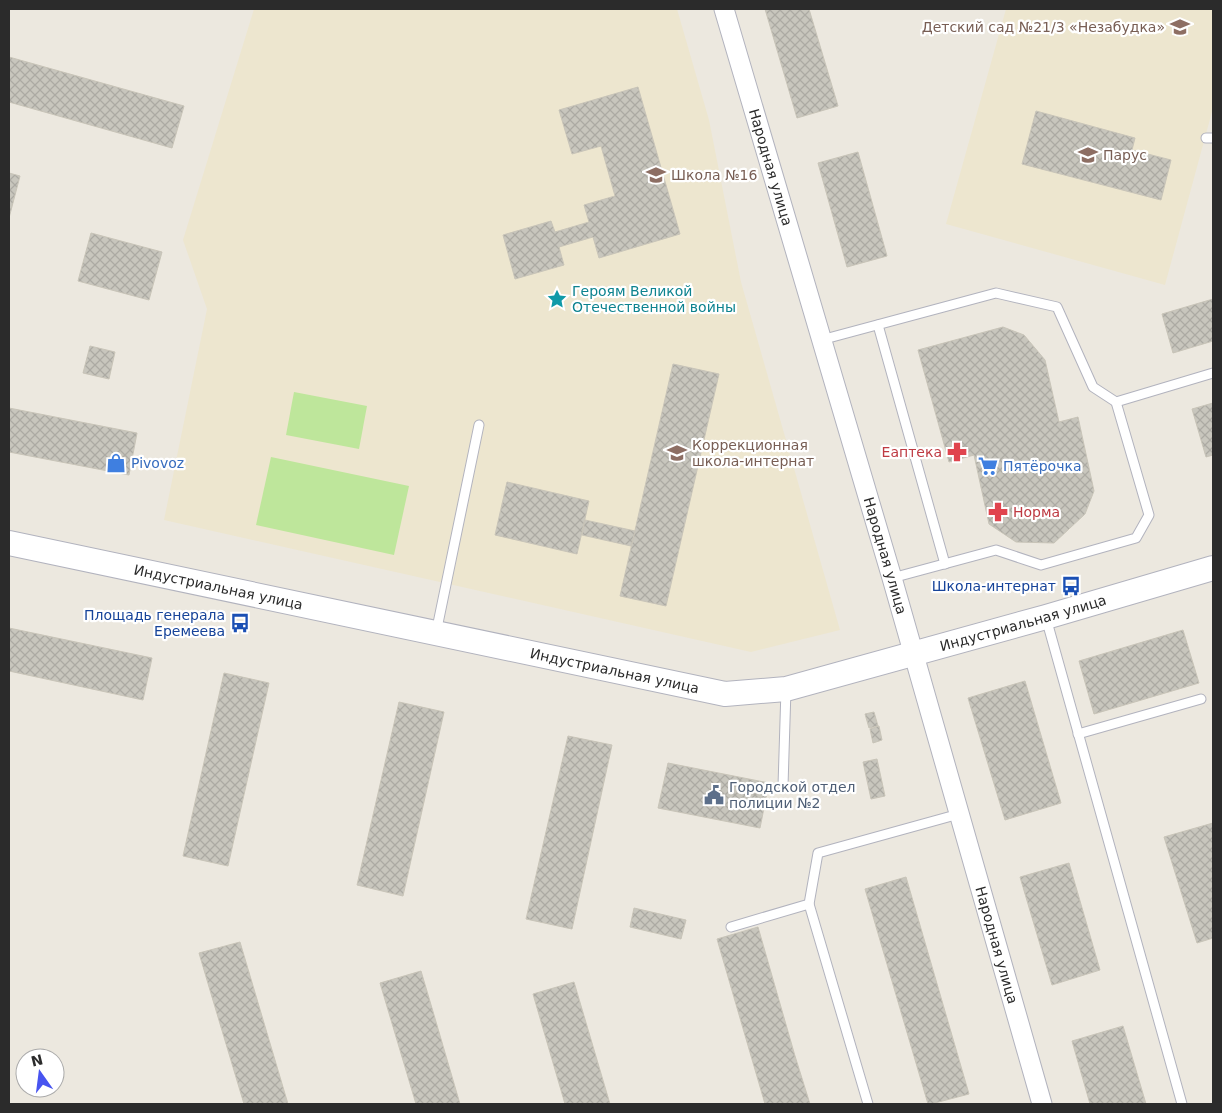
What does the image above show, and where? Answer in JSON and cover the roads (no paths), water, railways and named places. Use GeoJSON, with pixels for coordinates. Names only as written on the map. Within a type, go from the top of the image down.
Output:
{"type":"FeatureCollection","features":[{"type":"Feature","properties":{"kind":"street","name":"Народная улица"},"geometry":{"type":"LineString","coordinates":[[724,9],[892,578],[1042,1104]]}},
{"type":"Feature","properties":{"kind":"street","name":"Индустриальная улица"},"geometry":{"type":"LineString","coordinates":[[9,543],[724,694],[786,689],[1046,617],[1213,568]]}},
{"type":"Feature","properties":{"kind":"lane"},"geometry":{"type":"LineString","coordinates":[[822,340],[996,294],[1058,307],[1093,388],[1116,402],[1149,515],[1136,538],[1041,565],[996,550],[892,578]]}},
{"type":"Feature","properties":{"kind":"lane"},"geometry":{"type":"LineString","coordinates":[[878,325],[945,564]]}},
{"type":"Feature","properties":{"kind":"lane"},"geometry":{"type":"LineString","coordinates":[[1116,402],[1213,373]]}},
{"type":"Feature","properties":{"kind":"lane"},"geometry":{"type":"LineString","coordinates":[[436,633],[479,425]]}},
{"type":"Feature","properties":{"kind":"lane"},"geometry":{"type":"LineString","coordinates":[[1046,617],[1182,1104]]}},
{"type":"Feature","properties":{"kind":"lane"},"geometry":{"type":"LineString","coordinates":[[783,786],[786,689]]}},
{"type":"Feature","properties":{"kind":"lane"},"geometry":{"type":"LineString","coordinates":[[1078,734],[1201,699]]}},
{"type":"Feature","properties":{"kind":"lane"},"geometry":{"type":"LineString","coordinates":[[868,1104],[809,904],[818,853],[959,814]]}},
{"type":"Feature","properties":{"kind":"lane"},"geometry":{"type":"LineString","coordinates":[[731,927],[809,904]]}},
{"type":"Feature","properties":{"kind":"place","name":"Детский сад №21/3 «Незабудка»"},"geometry":{"type":"Point","coordinates":[1180,27]}},
{"type":"Feature","properties":{"kind":"place","name":"Парус"},"geometry":{"type":"Point","coordinates":[1088,155]}},
{"type":"Feature","properties":{"kind":"place","name":"Школа №16"},"geometry":{"type":"Point","coordinates":[656,175]}},
{"type":"Feature","properties":{"kind":"place","name":"Героям Великой Отечественной войны"},"geometry":{"type":"Point","coordinates":[557,299]}},
{"type":"Feature","properties":{"kind":"place","name":"Еаптека"},"geometry":{"type":"Point","coordinates":[957,452]}},
{"type":"Feature","properties":{"kind":"place","name":"Коррекционная школа-интернат"},"geometry":{"type":"Point","coordinates":[677,453]}},
{"type":"Feature","properties":{"kind":"place","name":"Pivovoz"},"geometry":{"type":"Point","coordinates":[116,463]}},
{"type":"Feature","properties":{"kind":"place","name":"Пятёрочка"},"geometry":{"type":"Point","coordinates":[988,466]}},
{"type":"Feature","properties":{"kind":"place","name":"Норма"},"geometry":{"type":"Point","coordinates":[998,512]}},
{"type":"Feature","properties":{"kind":"place","name":"Школа-интернат"},"geometry":{"type":"Point","coordinates":[1071,586]}},
{"type":"Feature","properties":{"kind":"place","name":"Площадь генерала Еремеева"},"geometry":{"type":"Point","coordinates":[240,623]}},
{"type":"Feature","properties":{"kind":"place","name":"Городской отдел полиции №2"},"geometry":{"type":"Point","coordinates":[714,795]}}]}
